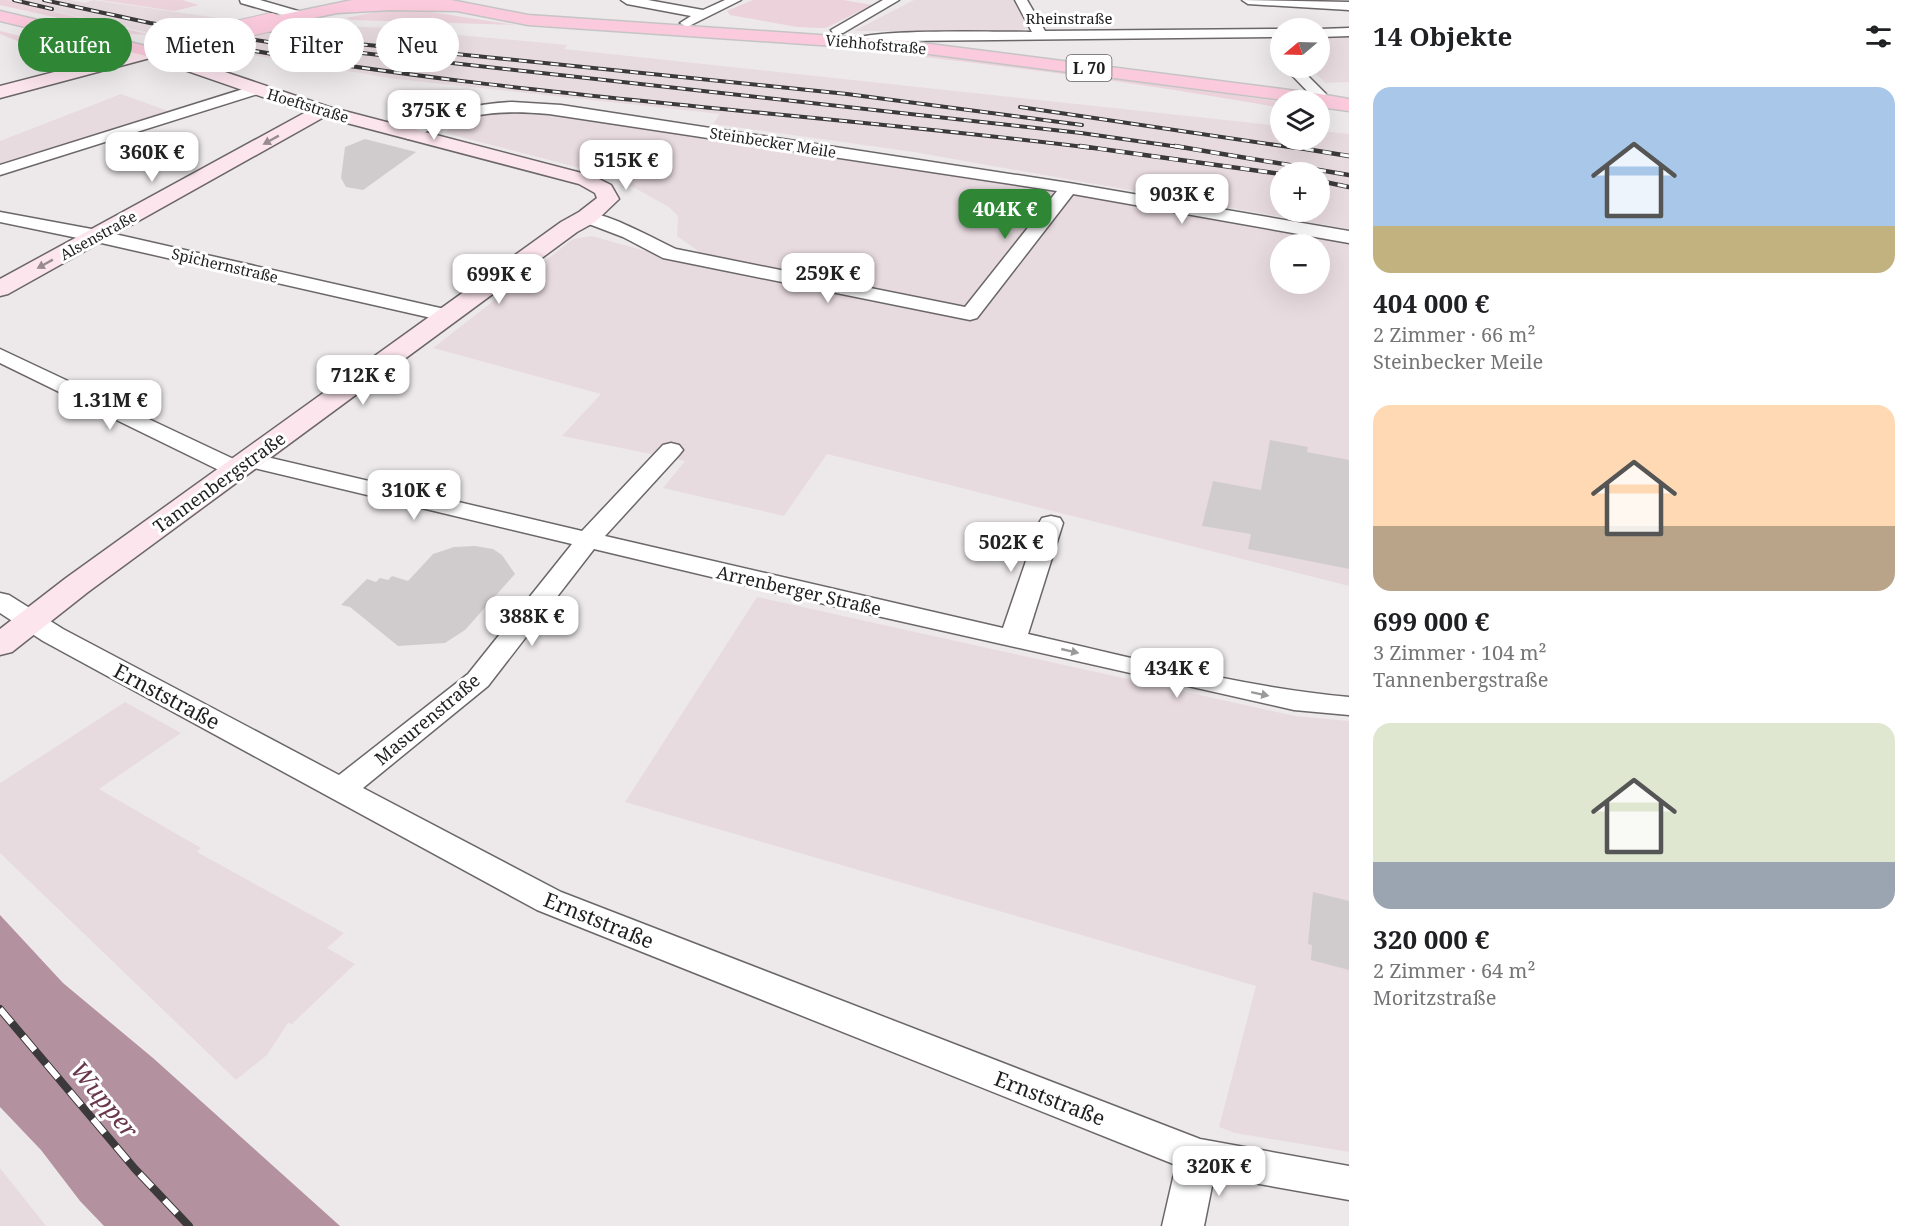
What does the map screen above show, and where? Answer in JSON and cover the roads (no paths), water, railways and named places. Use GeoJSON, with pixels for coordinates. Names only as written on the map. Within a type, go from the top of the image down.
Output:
{"type":"FeatureCollection","features":[{"type":"Feature","properties":{"kind":"main road"},"geometry":{"type":"LineString","coordinates":[[256,26],[372,0]]}},
{"type":"Feature","properties":{"kind":"main road","name":"Viehhofstraße"},"geometry":{"type":"LineString","coordinates":[[432,0],[456,7],[528,20],[857,41],[1018,59],[1270,93]]}},
{"type":"Feature","properties":{"kind":"main road"},"geometry":{"type":"LineString","coordinates":[[337,8],[390,5],[456,7]]}},
{"type":"Feature","properties":{"kind":"main road"},"geometry":{"type":"LineString","coordinates":[[0,16],[18,20]]}},
{"type":"Feature","properties":{"kind":"main road"},"geometry":{"type":"LineString","coordinates":[[0,92],[74,72]]}},
{"type":"Feature","properties":{"kind":"main road","name":"Hoeftstraße"},"geometry":{"type":"LineString","coordinates":[[219,72],[322,111],[592,182],[604,189],[608,199],[595,211]]}},
{"type":"Feature","properties":{"kind":"main road","name":"Viehhofstraße"},"geometry":{"type":"LineString","coordinates":[[1330,102],[1349,105]]}},
{"type":"Feature","properties":{"kind":"main road","name":"Alsenstraße"},"geometry":{"type":"LineString","coordinates":[[0,289],[322,111]]}},
{"type":"Feature","properties":{"kind":"main road","name":"Tannenbergstraße"},"geometry":{"type":"LineString","coordinates":[[0,645],[28,621],[569,227],[595,211]]}},
{"type":"Feature","properties":{"kind":"street"},"geometry":{"type":"LineString","coordinates":[[246,0],[300,16]]}},
{"type":"Feature","properties":{"kind":"street"},"geometry":{"type":"LineString","coordinates":[[627,0],[702,14],[712,24],[728,32]]}},
{"type":"Feature","properties":{"kind":"street"},"geometry":{"type":"LineString","coordinates":[[675,30],[702,14],[735,0]]}},
{"type":"Feature","properties":{"kind":"street"},"geometry":{"type":"LineString","coordinates":[[863,0],[889,2]]}},
{"type":"Feature","properties":{"kind":"street"},"geometry":{"type":"LineString","coordinates":[[1021,0],[1040,34]]}},
{"type":"Feature","properties":{"kind":"street"},"geometry":{"type":"LineString","coordinates":[[1248,0],[1349,6]]}},
{"type":"Feature","properties":{"kind":"street"},"geometry":{"type":"LineString","coordinates":[[838,30],[889,2]]}},
{"type":"Feature","properties":{"kind":"street"},"geometry":{"type":"LineString","coordinates":[[1330,33],[1349,32]]}},
{"type":"Feature","properties":{"kind":"street"},"geometry":{"type":"LineString","coordinates":[[1258,33],[1270,44]]}},
{"type":"Feature","properties":{"kind":"street","name":"Rheinstraße"},"geometry":{"type":"LineString","coordinates":[[857,41],[903,37],[1040,34],[1270,33]]}},
{"type":"Feature","properties":{"kind":"street"},"geometry":{"type":"LineString","coordinates":[[1302,78],[1314,90]]}},
{"type":"Feature","properties":{"kind":"street"},"geometry":{"type":"LineString","coordinates":[[0,170],[259,89]]}},
{"type":"Feature","properties":{"kind":"street","name":"Steinbecker Meile"},"geometry":{"type":"LineString","coordinates":[[408,134],[447,117],[483,108],[526,107],[561,110],[1069,188],[1349,237]]}},
{"type":"Feature","properties":{"kind":"street"},"geometry":{"type":"LineString","coordinates":[[595,211],[658,250],[970,314],[1069,188]]}},
{"type":"Feature","properties":{"kind":"street","name":"Spichernstraße"},"geometry":{"type":"LineString","coordinates":[[0,217],[97,236],[449,315]]}},
{"type":"Feature","properties":{"kind":"street","name":"Arrenberger Straße"},"geometry":{"type":"LineString","coordinates":[[0,356],[244,465],[1294,701],[1349,706]]}},
{"type":"Feature","properties":{"kind":"street","name":"Masurenstraße"},"geometry":{"type":"LineString","coordinates":[[340,790],[478,680],[587,541],[671,450]]}},
{"type":"Feature","properties":{"kind":"street"},"geometry":{"type":"LineString","coordinates":[[1013,638],[1051,523]]}},
{"type":"Feature","properties":{"kind":"street","name":"Ernststraße"},"geometry":{"type":"LineString","coordinates":[[0,601],[28,621],[549,902],[1198,1156],[1349,1183]]}},
{"type":"Feature","properties":{"kind":"street"},"geometry":{"type":"LineString","coordinates":[[1183,1226],[1198,1156]]}},
{"type":"Feature","properties":{"kind":"water","name":"Wupper"},"geometry":{"type":"Polygon","coordinates":[[[0,915],[63,983],[153,1058],[340,1226],[104,1226],[80,1201],[41,1150],[0,1107],[0,915]]]}},
{"type":"Feature","properties":{"kind":"railway"},"geometry":{"type":"LineString","coordinates":[[14,0],[52,9]]}},
{"type":"Feature","properties":{"kind":"railway"},"geometry":{"type":"LineString","coordinates":[[44,0],[150,23],[281,44],[1081,133],[1186,148]]}},
{"type":"Feature","properties":{"kind":"railway"},"geometry":{"type":"LineString","coordinates":[[256,29],[268,30]]}},
{"type":"Feature","properties":{"kind":"railway"},"geometry":{"type":"LineString","coordinates":[[364,45],[847,94],[1082,125]]}},
{"type":"Feature","properties":{"kind":"railway"},"geometry":{"type":"LineString","coordinates":[[256,51],[390,72],[507,86],[1092,148]]}},
{"type":"Feature","properties":{"kind":"railway"},"geometry":{"type":"LineString","coordinates":[[1020,107],[1270,144]]}},
{"type":"Feature","properties":{"kind":"railway"},"geometry":{"type":"LineString","coordinates":[[1080,146],[1270,172]]}},
{"type":"Feature","properties":{"kind":"railway"},"geometry":{"type":"LineString","coordinates":[[1175,146],[1349,175]]}},
{"type":"Feature","properties":{"kind":"railway"},"geometry":{"type":"LineString","coordinates":[[1312,150],[1349,156]]}},
{"type":"Feature","properties":{"kind":"railway"},"geometry":{"type":"LineString","coordinates":[[1330,183],[1349,187]]}},
{"type":"Feature","properties":{"kind":"railway"},"geometry":{"type":"LineString","coordinates":[[0,1009],[135,1169],[189,1226]]}}]}
